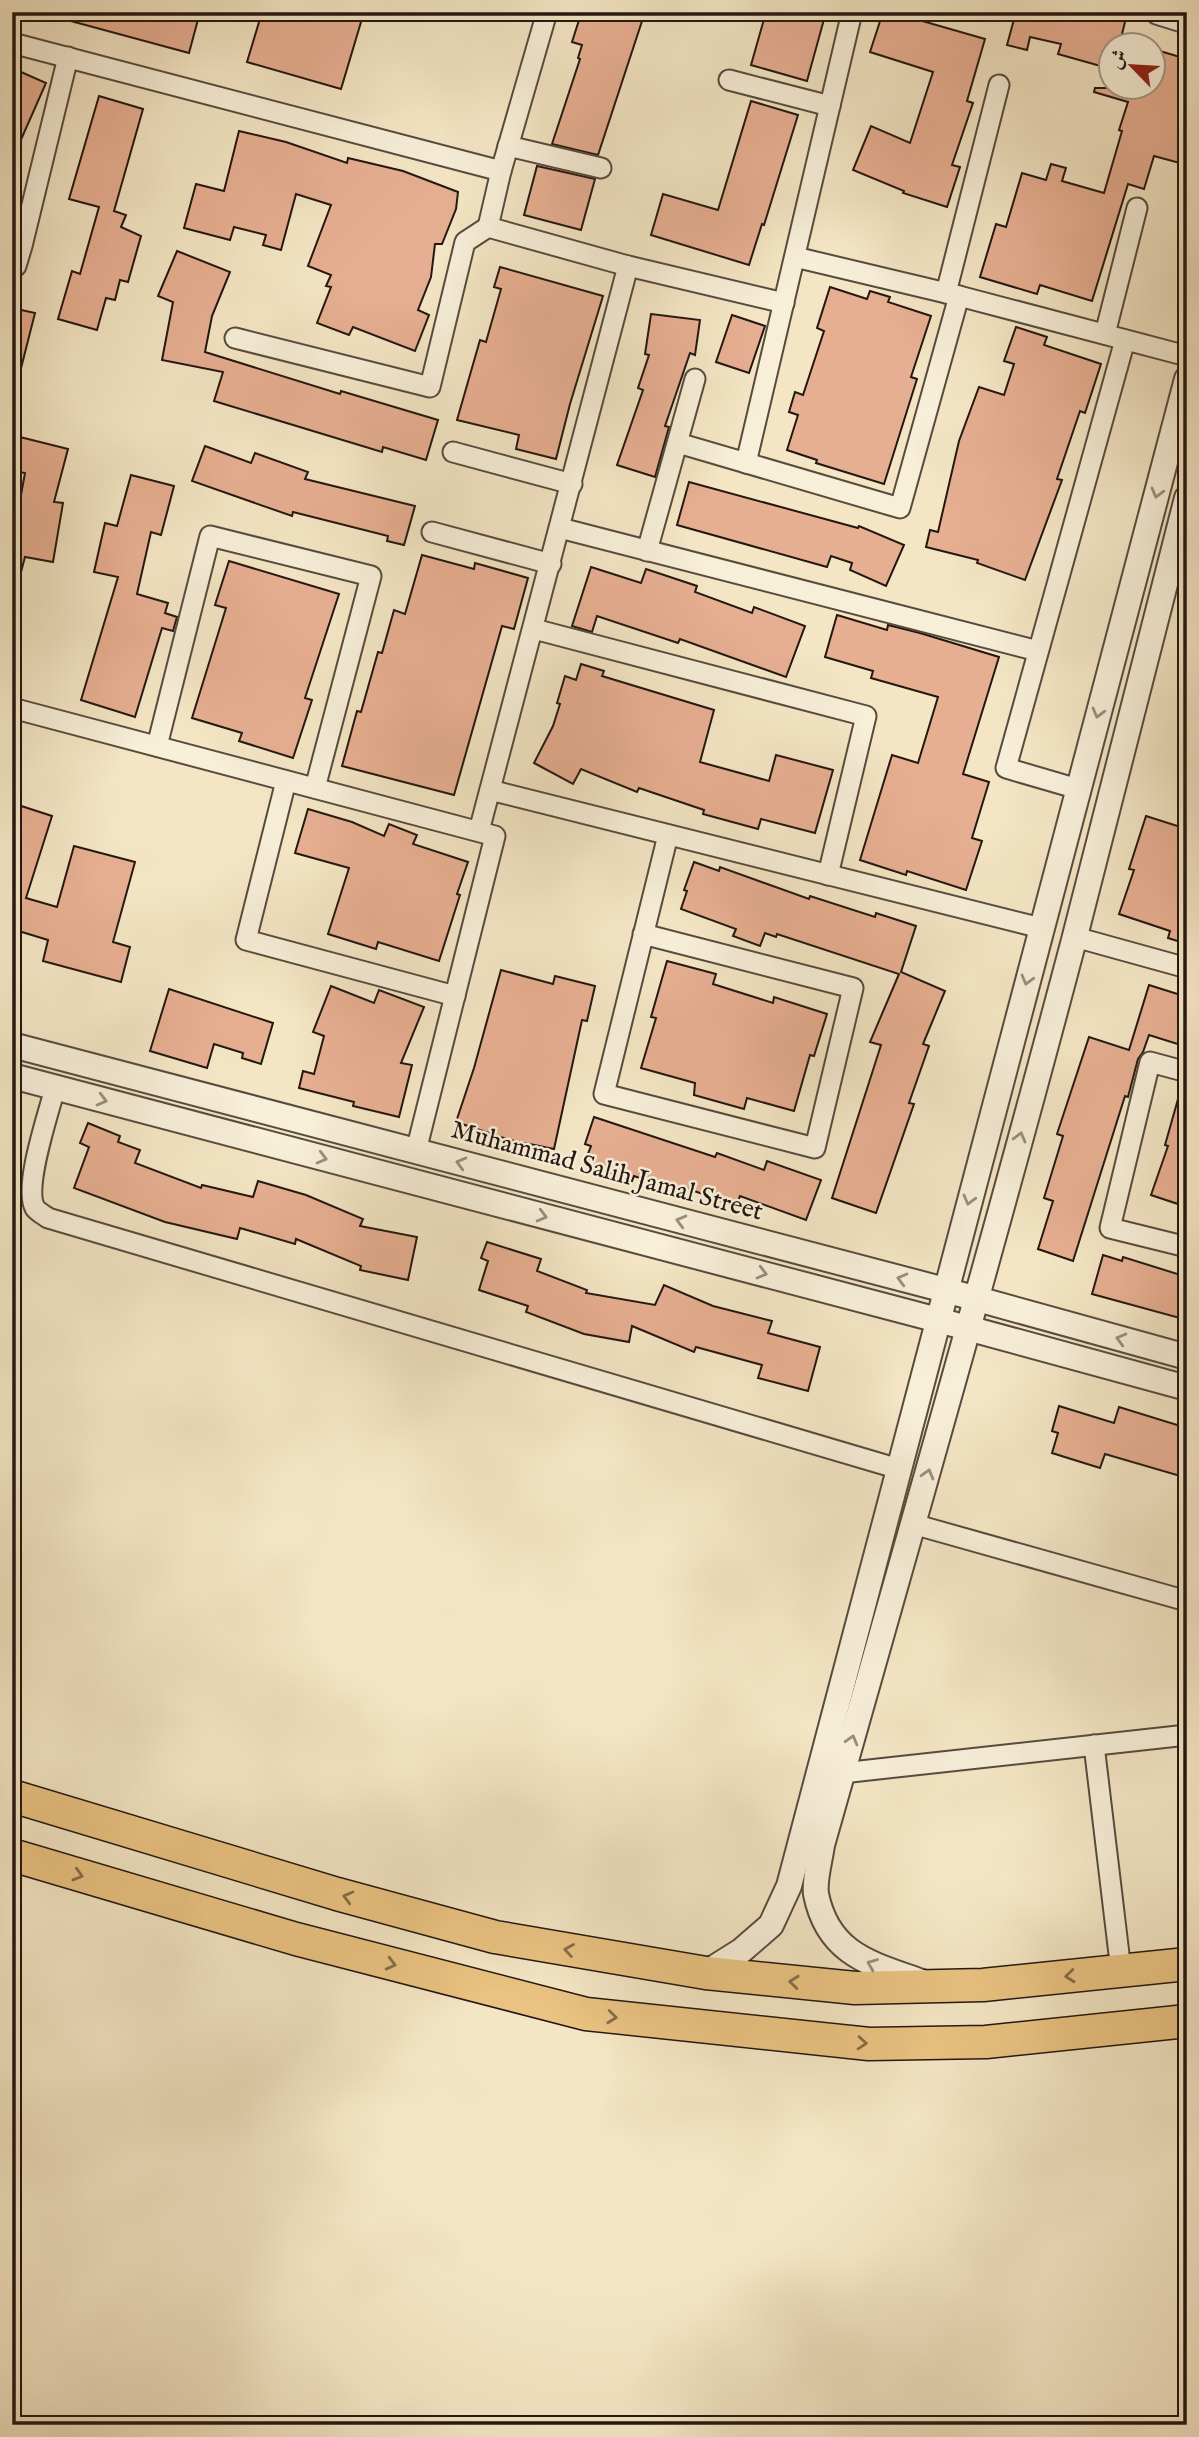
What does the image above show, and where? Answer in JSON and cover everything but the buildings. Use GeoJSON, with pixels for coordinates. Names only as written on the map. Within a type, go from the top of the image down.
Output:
{"type":"FeatureCollection","features":[{"type":"Feature","properties":{"kind":"main road"},"geometry":{"type":"LineString","coordinates":[[12,1796],[337,1894],[495,1937],[706,1973],[855,1988],[983,1985],[1187,1964]]}},
{"type":"Feature","properties":{"kind":"main road"},"geometry":{"type":"LineString","coordinates":[[12,1855],[296,1939],[586,2014],[869,2043],[986,2042],[1187,2021]]}},
{"type":"Feature","properties":{"kind":"street"},"geometry":{"type":"LineString","coordinates":[[235,338],[430,387],[465,242],[488,227],[500,171],[547,12]]}},
{"type":"Feature","properties":{"kind":"street"},"geometry":{"type":"LineString","coordinates":[[746,463],[852,12]]}},
{"type":"Feature","properties":{"kind":"street"},"geometry":{"type":"LineString","coordinates":[[1158,12],[1187,21]]}},
{"type":"Feature","properties":{"kind":"street"},"geometry":{"type":"LineString","coordinates":[[12,43],[500,171]]}},
{"type":"Feature","properties":{"kind":"street"},"geometry":{"type":"LineString","coordinates":[[12,269],[16,266],[22,246],[68,57]]}},
{"type":"Feature","properties":{"kind":"street"},"geometry":{"type":"LineString","coordinates":[[729,80],[830,106]]}},
{"type":"Feature","properties":{"kind":"street"},"geometry":{"type":"LineString","coordinates":[[678,443],[900,508],[953,294],[999,86]]}},
{"type":"Feature","properties":{"kind":"street"},"geometry":{"type":"LineString","coordinates":[[508,146],[601,169]]}},
{"type":"Feature","properties":{"kind":"street"},"geometry":{"type":"LineString","coordinates":[[1105,334],[1137,208]]}},
{"type":"Feature","properties":{"kind":"street"},"geometry":{"type":"LineString","coordinates":[[488,227],[628,266],[784,303]]}},
{"type":"Feature","properties":{"kind":"street"},"geometry":{"type":"LineString","coordinates":[[795,257],[953,294],[1187,356]]}},
{"type":"Feature","properties":{"kind":"street"},"geometry":{"type":"LineString","coordinates":[[479,831],[628,266]]}},
{"type":"Feature","properties":{"kind":"street"},"geometry":{"type":"LineString","coordinates":[[1078,789],[1006,768],[1125,340]]}},
{"type":"Feature","properties":{"kind":"street"},"geometry":{"type":"LineString","coordinates":[[647,551],[695,379]]}},
{"type":"Feature","properties":{"kind":"street"},"geometry":{"type":"LineString","coordinates":[[706,1973],[741,1951],[771,1925],[789,1886],[1187,379]]}},
{"type":"Feature","properties":{"kind":"street"},"geometry":{"type":"LineString","coordinates":[[453,452],[572,484]]}},
{"type":"Feature","properties":{"kind":"street"},"geometry":{"type":"LineString","coordinates":[[936,1986],[866,1962],[849,1952],[828,1924],[816,1892],[821,1845],[968,1328],[1075,937],[1187,498]]}},
{"type":"Feature","properties":{"kind":"street"},"geometry":{"type":"LineString","coordinates":[[560,528],[1038,651]]}},
{"type":"Feature","properties":{"kind":"street"},"geometry":{"type":"LineString","coordinates":[[432,532],[551,564]]}},
{"type":"Feature","properties":{"kind":"street"},"geometry":{"type":"LineString","coordinates":[[157,746],[210,536],[371,576],[315,788]]}},
{"type":"Feature","properties":{"kind":"street"},"geometry":{"type":"LineString","coordinates":[[534,629],[866,716],[828,874]]}},
{"type":"Feature","properties":{"kind":"street"},"geometry":{"type":"LineString","coordinates":[[12,708],[495,836],[416,1151]]}},
{"type":"Feature","properties":{"kind":"street"},"geometry":{"type":"LineString","coordinates":[[286,781],[246,940],[455,996]]}},
{"type":"Feature","properties":{"kind":"street"},"geometry":{"type":"LineString","coordinates":[[490,790],[1041,928]]}},
{"type":"Feature","properties":{"kind":"street"},"geometry":{"type":"LineString","coordinates":[[643,934],[853,988],[815,1148],[604,1094],[667,835]]}},
{"type":"Feature","properties":{"kind":"street"},"geometry":{"type":"LineString","coordinates":[[1075,937],[1187,968]]}},
{"type":"Feature","properties":{"kind":"street","name":"Muhammad Salih Jamal Street"},"geometry":{"type":"LineString","coordinates":[[12,1045],[945,1290],[1187,1357]]}},
{"type":"Feature","properties":{"kind":"street"},"geometry":{"type":"LineString","coordinates":[[1187,1072],[1150,1062],[1110,1228],[1187,1247]]}},
{"type":"Feature","properties":{"kind":"street"},"geometry":{"type":"LineString","coordinates":[[12,1076],[1187,1388]]}},
{"type":"Feature","properties":{"kind":"street"},"geometry":{"type":"LineString","coordinates":[[55,1088],[32,1177],[32,1197],[36,1209],[48,1218],[900,1469]]}},
{"type":"Feature","properties":{"kind":"street"},"geometry":{"type":"LineString","coordinates":[[913,1524],[1187,1601]]}},
{"type":"Feature","properties":{"kind":"street"},"geometry":{"type":"LineString","coordinates":[[842,1773],[1187,1735]]}},
{"type":"Feature","properties":{"kind":"street"},"geometry":{"type":"LineString","coordinates":[[1094,1745],[1121,1971]]}}]}
